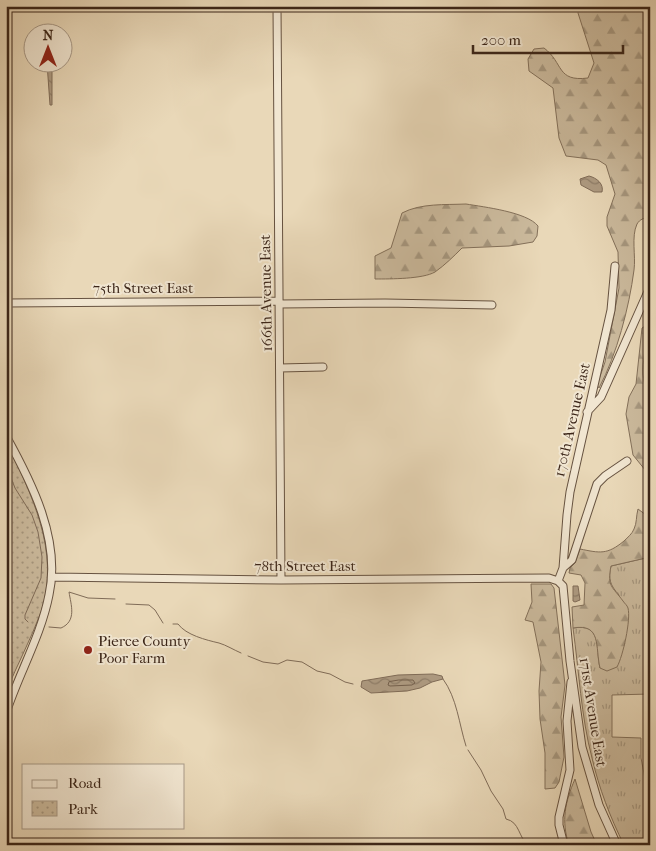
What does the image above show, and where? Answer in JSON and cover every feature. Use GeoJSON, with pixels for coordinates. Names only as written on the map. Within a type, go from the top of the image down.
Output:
{"type":"FeatureCollection","features":[{"type":"Feature","properties":{"kind":"street","name":"166th Avenue East"},"geometry":{"type":"LineString","coordinates":[[277,6],[281,580]]}},
{"type":"Feature","properties":{"kind":"street","name":"170th Avenue East"},"geometry":{"type":"LineString","coordinates":[[558,581],[564,568],[568,504],[611,310],[615,266]]}},
{"type":"Feature","properties":{"kind":"street"},"geometry":{"type":"LineString","coordinates":[[587,412],[601,397],[650,287]]}},
{"type":"Feature","properties":{"kind":"street","name":"75th Street East"},"geometry":{"type":"LineString","coordinates":[[6,303],[386,303],[492,305]]}},
{"type":"Feature","properties":{"kind":"street"},"geometry":{"type":"LineString","coordinates":[[280,368],[323,367]]}},
{"type":"Feature","properties":{"kind":"street"},"geometry":{"type":"LineString","coordinates":[[6,436],[28,479],[44,519],[49,540],[52,577],[44,615],[6,713]]}},
{"type":"Feature","properties":{"kind":"street"},"geometry":{"type":"LineString","coordinates":[[564,568],[572,560],[597,484],[627,461]]}},
{"type":"Feature","properties":{"kind":"street","name":"78th Street East"},"geometry":{"type":"LineString","coordinates":[[52,577],[281,580],[550,578],[558,581]]}},
{"type":"Feature","properties":{"kind":"street","name":"171st Avenue East"},"geometry":{"type":"LineString","coordinates":[[558,581],[563,586],[572,677],[582,747],[600,805],[617,845]]}},
{"type":"Feature","properties":{"kind":"street"},"geometry":{"type":"LineString","coordinates":[[564,845],[559,817],[570,770],[567,721],[572,677]]}},
{"type":"Feature","properties":{"kind":"green space"},"geometry":{"type":"Polygon","coordinates":[[[578,6],[650,6],[650,217],[639,221],[635,229],[634,270],[629,300],[617,346],[599,388],[597,385],[605,362],[619,288],[618,252],[607,226],[607,217],[615,194],[606,165],[598,160],[566,156],[559,138],[553,88],[529,71],[528,59],[534,49],[544,48],[565,74],[570,77],[588,78],[594,63],[578,13],[578,6]]]}},
{"type":"Feature","properties":{"kind":"green space"},"geometry":{"type":"Polygon","coordinates":[[[466,204],[505,211],[525,217],[538,226],[537,236],[533,242],[509,246],[462,248],[435,272],[423,276],[375,279],[375,256],[391,248],[402,213],[425,206],[466,204]]]}},
{"type":"Feature","properties":{"kind":"green space"},"geometry":{"type":"Polygon","coordinates":[[[647,325],[643,378],[650,393],[650,476],[633,455],[626,414],[629,397],[636,384],[642,328],[647,325]]]}},
{"type":"Feature","properties":{"kind":"green space"},"geometry":{"type":"Polygon","coordinates":[[[6,441],[33,502],[45,545],[47,567],[46,589],[41,612],[6,692],[6,441]]]}},
{"type":"Feature","properties":{"kind":"green space"},"geometry":{"type":"Polygon","coordinates":[[[638,509],[650,518],[650,557],[611,566],[611,586],[628,607],[629,614],[622,655],[617,667],[607,671],[600,668],[596,638],[593,633],[589,629],[582,627],[573,628],[572,607],[584,605],[585,583],[581,575],[569,573],[580,549],[603,552],[613,549],[624,541],[634,529],[638,509]]]}},
{"type":"Feature","properties":{"kind":"green space"},"geometry":{"type":"Polygon","coordinates":[[[650,557],[650,694],[612,695],[612,737],[641,738],[641,758],[646,784],[650,791],[650,823],[648,834],[643,839],[644,845],[624,845],[605,802],[588,742],[573,628],[583,627],[593,633],[596,638],[600,668],[619,595],[610,582],[611,566],[650,557]]]}},
{"type":"Feature","properties":{"kind":"green space"},"geometry":{"type":"Polygon","coordinates":[[[531,584],[551,584],[554,588],[565,685],[561,717],[564,757],[559,782],[555,788],[545,789],[545,753],[540,719],[539,691],[541,662],[533,622],[525,620],[532,602],[531,584]]]}},
{"type":"Feature","properties":{"kind":"green space"},"geometry":{"type":"Polygon","coordinates":[[[575,779],[591,832],[597,845],[569,845],[565,828],[565,812],[575,779]]]}},
{"type":"Feature","properties":{"kind":"water"},"geometry":{"type":"Polygon","coordinates":[[[48,72],[52,72],[52,105],[50,105],[48,72]]]}},
{"type":"Feature","properties":{"kind":"water"},"geometry":{"type":"Polygon","coordinates":[[[589,176],[599,182],[602,186],[602,192],[594,192],[581,185],[580,179],[589,176]]]}},
{"type":"Feature","properties":{"kind":"water"},"geometry":{"type":"Polygon","coordinates":[[[573,586],[578,586],[580,600],[575,602],[573,601],[573,586]]]}},
{"type":"Feature","properties":{"kind":"water"},"geometry":{"type":"Polygon","coordinates":[[[433,674],[442,676],[443,679],[407,691],[371,693],[361,687],[362,681],[398,675],[433,674]]]}},
{"type":"Feature","properties":{"kind":"waterway"},"geometry":{"type":"LineString","coordinates":[[6,465],[15,488],[32,515],[38,532],[42,557],[41,578],[25,615],[25,619],[28,622]]}},
{"type":"Feature","properties":{"kind":"waterway"},"geometry":{"type":"LineString","coordinates":[[49,627],[61,628],[69,621],[72,612],[69,592],[88,598],[115,599]]}},
{"type":"Feature","properties":{"kind":"waterway"},"geometry":{"type":"LineString","coordinates":[[126,604],[149,605],[155,610],[163,623]]}},
{"type":"Feature","properties":{"kind":"waterway"},"geometry":{"type":"LineString","coordinates":[[173,624],[178,624],[186,631],[241,653]]}},
{"type":"Feature","properties":{"kind":"waterway"},"geometry":{"type":"LineString","coordinates":[[248,656],[263,662],[278,664],[287,660],[302,662],[317,671],[330,674],[353,684]]}},
{"type":"Feature","properties":{"kind":"waterway"},"geometry":{"type":"LineString","coordinates":[[443,679],[452,694],[466,746]]}},
{"type":"Feature","properties":{"kind":"waterway"},"geometry":{"type":"LineString","coordinates":[[468,750],[503,809],[506,819],[514,823],[528,845]]}},
{"type":"Feature","properties":{"kind":"place","name":"Pierce County Poor Farm"},"geometry":{"type":"Point","coordinates":[88,650]}}]}
